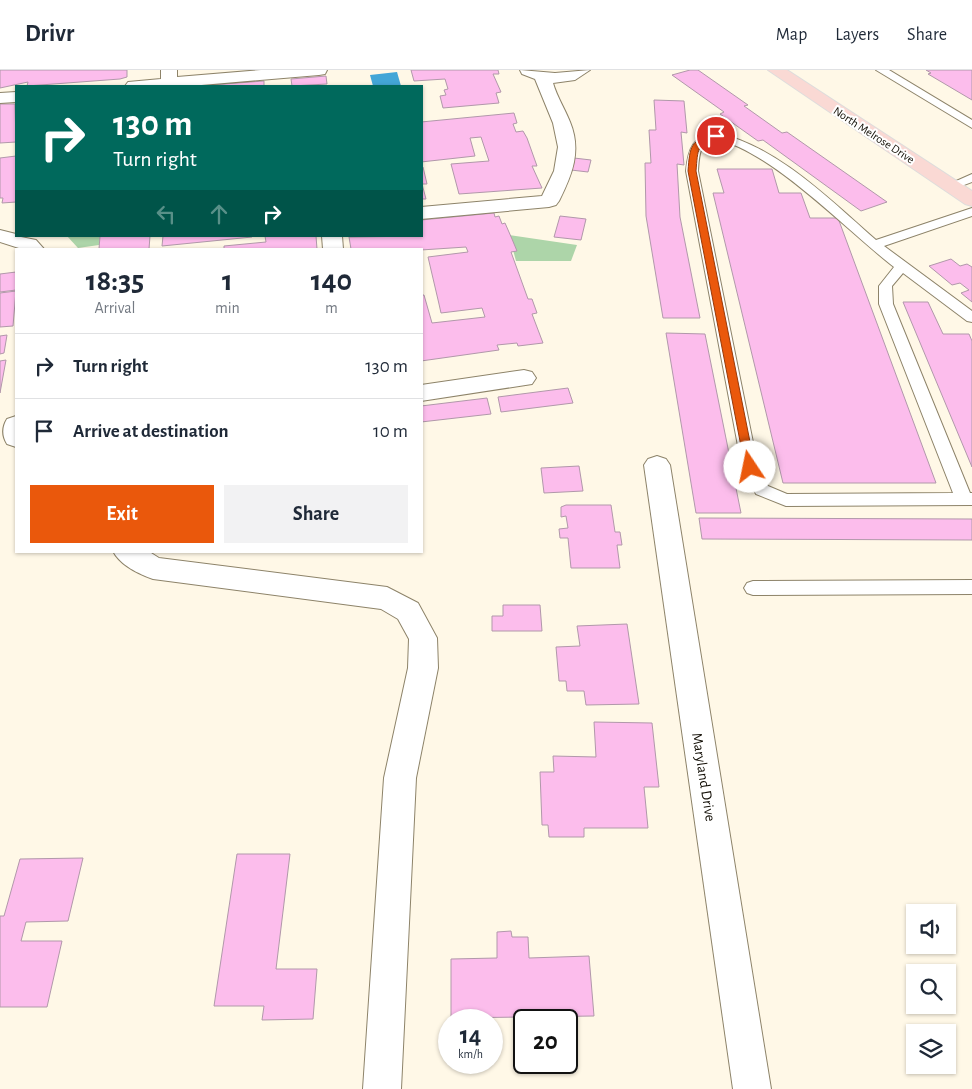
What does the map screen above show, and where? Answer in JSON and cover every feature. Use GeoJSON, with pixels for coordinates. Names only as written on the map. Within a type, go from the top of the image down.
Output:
{"type":"FeatureCollection","features":[{"type":"Feature","properties":{"kind":"main road","name":"North Melrose Drive"},"geometry":{"type":"LineString","coordinates":[[776,70],[972,200]]}},
{"type":"Feature","properties":{"kind":"street"},"geometry":{"type":"LineString","coordinates":[[140,85],[169,80],[320,70]]}},
{"type":"Feature","properties":{"kind":"street"},"geometry":{"type":"LineString","coordinates":[[535,73],[570,76],[582,70]]}},
{"type":"Feature","properties":{"kind":"street"},"geometry":{"type":"LineString","coordinates":[[423,213],[549,201],[564,173],[567,139],[544,87],[535,73]]}},
{"type":"Feature","properties":{"kind":"street"},"geometry":{"type":"LineString","coordinates":[[0,98],[15,97]]}},
{"type":"Feature","properties":{"kind":"street"},"geometry":{"type":"LineString","coordinates":[[0,236],[6,236],[29,244],[33,248]]}},
{"type":"Feature","properties":{"kind":"street"},"geometry":{"type":"LineString","coordinates":[[423,393],[524,378]]}},
{"type":"Feature","properties":{"kind":"street","name":"Maryland Drive"},"geometry":{"type":"LineString","coordinates":[[657,465],[752,1089]]}},
{"type":"Feature","properties":{"kind":"street"},"geometry":{"type":"LineString","coordinates":[[129,553],[153,568],[387,598],[408,610],[423,638],[423,668],[400,778],[382,1089]]}},
{"type":"Feature","properties":{"kind":"lane"},"geometry":{"type":"LineString","coordinates":[[880,70],[972,126]]}},
{"type":"Feature","properties":{"kind":"lane"},"geometry":{"type":"LineString","coordinates":[[903,266],[888,280],[883,292],[886,304],[968,499],[786,500],[762,490],[750,467],[692,171],[694,149],[701,140],[716,136],[736,140],[764,157],[837,211],[874,245],[903,266],[972,318]]}},
{"type":"Feature","properties":{"kind":"lane"},"geometry":{"type":"LineString","coordinates":[[951,186],[972,178]]}},
{"type":"Feature","properties":{"kind":"lane"},"geometry":{"type":"LineString","coordinates":[[874,245],[972,212]]}},
{"type":"Feature","properties":{"kind":"lane"},"geometry":{"type":"LineString","coordinates":[[753,588],[972,587]]}},
{"type":"Feature","properties":{"kind":"green space"},"geometry":{"type":"Polygon","coordinates":[[[509,235],[577,245],[571,261],[516,261],[509,235]]]}},
{"type":"Feature","properties":{"kind":"green space"},"geometry":{"type":"Polygon","coordinates":[[[68,237],[100,237],[99,245],[78,248],[68,237]]]}},
{"type":"Feature","properties":{"kind":"water"},"geometry":{"type":"Polygon","coordinates":[[[397,72],[401,85],[373,85],[370,75],[397,72]]]}},
{"type":"Feature","properties":{"kind":"building"},"geometry":{"type":"Polygon","coordinates":[[[0,70],[127,70],[127,77],[120,79],[40,85],[27,85],[28,82],[0,88],[0,70]]]}},
{"type":"Feature","properties":{"kind":"building"},"geometry":{"type":"Polygon","coordinates":[[[411,70],[498,70],[499,74],[493,74],[501,92],[496,93],[499,103],[443,108],[440,96],[446,95],[444,90],[448,89],[445,79],[414,81],[411,70]]]}},
{"type":"Feature","properties":{"kind":"building"},"geometry":{"type":"Polygon","coordinates":[[[690,70],[698,70],[748,105],[744,106],[782,133],[787,132],[887,202],[861,211],[763,140],[758,141],[720,114],[724,112],[672,75],[690,70]]]}},
{"type":"Feature","properties":{"kind":"building"},"geometry":{"type":"Polygon","coordinates":[[[926,70],[972,70],[972,100],[928,74],[931,73],[926,70]]]}},
{"type":"Feature","properties":{"kind":"building"},"geometry":{"type":"Polygon","coordinates":[[[326,76],[327,84],[292,85],[291,79],[326,76]]]}},
{"type":"Feature","properties":{"kind":"building"},"geometry":{"type":"Polygon","coordinates":[[[264,81],[264,85],[211,85],[264,81]]]}},
{"type":"Feature","properties":{"kind":"building"},"geometry":{"type":"Polygon","coordinates":[[[654,100],[684,101],[687,133],[681,132],[684,165],[677,164],[680,217],[700,318],[663,318],[646,216],[645,163],[651,163],[649,130],[656,130],[654,100]]]}},
{"type":"Feature","properties":{"kind":"building"},"geometry":{"type":"Polygon","coordinates":[[[0,104],[15,104],[15,142],[0,143],[0,104]]]}},
{"type":"Feature","properties":{"kind":"building"},"geometry":{"type":"Polygon","coordinates":[[[514,113],[517,123],[513,124],[516,132],[523,131],[527,138],[537,166],[532,166],[542,188],[459,194],[451,164],[489,161],[481,137],[470,138],[475,156],[423,162],[423,122],[514,113]]]}},
{"type":"Feature","properties":{"kind":"building"},"geometry":{"type":"Polygon","coordinates":[[[15,156],[15,202],[2,203],[3,198],[0,198],[0,158],[15,156]]]}},
{"type":"Feature","properties":{"kind":"building"},"geometry":{"type":"Polygon","coordinates":[[[574,158],[591,160],[588,172],[571,170],[574,158]]]}},
{"type":"Feature","properties":{"kind":"building"},"geometry":{"type":"Polygon","coordinates":[[[423,167],[427,184],[423,184],[423,167]]]}},
{"type":"Feature","properties":{"kind":"building"},"geometry":{"type":"Polygon","coordinates":[[[717,169],[772,169],[779,193],[801,193],[810,218],[838,218],[936,483],[783,483],[713,193],[724,193],[717,169]]]}},
{"type":"Feature","properties":{"kind":"building"},"geometry":{"type":"Polygon","coordinates":[[[423,188],[426,199],[423,199],[423,188]]]}},
{"type":"Feature","properties":{"kind":"building"},"geometry":{"type":"Polygon","coordinates":[[[494,213],[495,217],[499,216],[502,224],[505,223],[517,251],[511,252],[528,299],[532,299],[537,313],[532,314],[543,343],[518,346],[517,343],[497,345],[499,350],[423,361],[423,295],[432,323],[485,317],[482,308],[441,313],[428,257],[468,252],[466,247],[423,250],[423,248],[351,248],[349,237],[423,237],[423,220],[494,213]]]}},
{"type":"Feature","properties":{"kind":"building"},"geometry":{"type":"Polygon","coordinates":[[[560,216],[586,219],[581,240],[554,237],[560,216]]]}},
{"type":"Feature","properties":{"kind":"building"},"geometry":{"type":"Polygon","coordinates":[[[100,237],[150,237],[149,248],[99,248],[100,237]]]}},
{"type":"Feature","properties":{"kind":"building"},"geometry":{"type":"Polygon","coordinates":[[[163,237],[252,237],[162,246],[163,237]]]}},
{"type":"Feature","properties":{"kind":"building"},"geometry":{"type":"Polygon","coordinates":[[[265,237],[316,237],[317,248],[224,248],[224,246],[266,242],[265,237]]]}},
{"type":"Feature","properties":{"kind":"building"},"geometry":{"type":"Polygon","coordinates":[[[951,259],[960,266],[967,264],[972,267],[972,302],[961,293],[969,290],[960,283],[952,285],[929,266],[951,259]]]}},
{"type":"Feature","properties":{"kind":"building"},"geometry":{"type":"Polygon","coordinates":[[[15,272],[15,290],[0,292],[0,274],[15,272]]]}},
{"type":"Feature","properties":{"kind":"building"},"geometry":{"type":"Polygon","coordinates":[[[15,291],[13,326],[0,327],[0,293],[15,291]]]}},
{"type":"Feature","properties":{"kind":"building"},"geometry":{"type":"Polygon","coordinates":[[[903,302],[928,302],[943,334],[969,334],[972,341],[972,467],[903,302]]]}},
{"type":"Feature","properties":{"kind":"building"},"geometry":{"type":"Polygon","coordinates":[[[666,333],[705,334],[741,513],[696,513],[666,333]]]}},
{"type":"Feature","properties":{"kind":"building"},"geometry":{"type":"Polygon","coordinates":[[[7,335],[4,353],[0,354],[0,336],[7,335]]]}},
{"type":"Feature","properties":{"kind":"building"},"geometry":{"type":"Polygon","coordinates":[[[6,360],[0,393],[0,361],[6,360]]]}},
{"type":"Feature","properties":{"kind":"building"},"geometry":{"type":"Polygon","coordinates":[[[568,388],[573,403],[501,412],[498,397],[568,388]]]}},
{"type":"Feature","properties":{"kind":"building"},"geometry":{"type":"Polygon","coordinates":[[[487,398],[491,414],[423,422],[423,406],[487,398]]]}},
{"type":"Feature","properties":{"kind":"building"},"geometry":{"type":"Polygon","coordinates":[[[579,466],[583,491],[544,493],[541,468],[579,466]]]}},
{"type":"Feature","properties":{"kind":"building"},"geometry":{"type":"Polygon","coordinates":[[[566,505],[611,505],[615,532],[620,532],[622,545],[617,545],[620,568],[571,568],[568,538],[560,538],[559,529],[568,528],[566,516],[561,517],[561,507],[566,505]]]}},
{"type":"Feature","properties":{"kind":"building"},"geometry":{"type":"Polygon","coordinates":[[[699,518],[972,519],[972,540],[702,539],[699,518]]]}},
{"type":"Feature","properties":{"kind":"building"},"geometry":{"type":"Polygon","coordinates":[[[503,605],[540,605],[542,631],[492,631],[492,616],[503,616],[503,605]]]}},
{"type":"Feature","properties":{"kind":"building"},"geometry":{"type":"Polygon","coordinates":[[[627,624],[639,704],[586,705],[584,691],[567,691],[566,681],[559,681],[556,647],[580,646],[577,626],[627,624]]]}},
{"type":"Feature","properties":{"kind":"building"},"geometry":{"type":"Polygon","coordinates":[[[594,722],[652,723],[659,787],[644,787],[648,828],[584,828],[584,837],[549,837],[548,825],[542,825],[540,772],[554,772],[553,756],[596,757],[594,722]]]}},
{"type":"Feature","properties":{"kind":"building"},"geometry":{"type":"Polygon","coordinates":[[[237,854],[290,854],[276,969],[317,969],[313,1019],[262,1020],[264,1006],[214,1006],[237,854]]]}},
{"type":"Feature","properties":{"kind":"building"},"geometry":{"type":"Polygon","coordinates":[[[83,858],[68,921],[26,922],[21,941],[62,941],[47,1007],[0,1007],[0,916],[4,916],[20,859],[83,858]]]}},
{"type":"Feature","properties":{"kind":"building"},"geometry":{"type":"Polygon","coordinates":[[[511,931],[512,937],[528,937],[529,958],[589,956],[594,1016],[578,1016],[578,1009],[513,1009],[513,1017],[503,1017],[503,1009],[451,1009],[451,959],[497,958],[497,932],[511,931]]]}},
{"type":"Feature","properties":{"kind":"route"},"geometry":{"type":"LineString","coordinates":[[716,136],[701,140],[694,149],[692,171],[750,467]]}}]}
